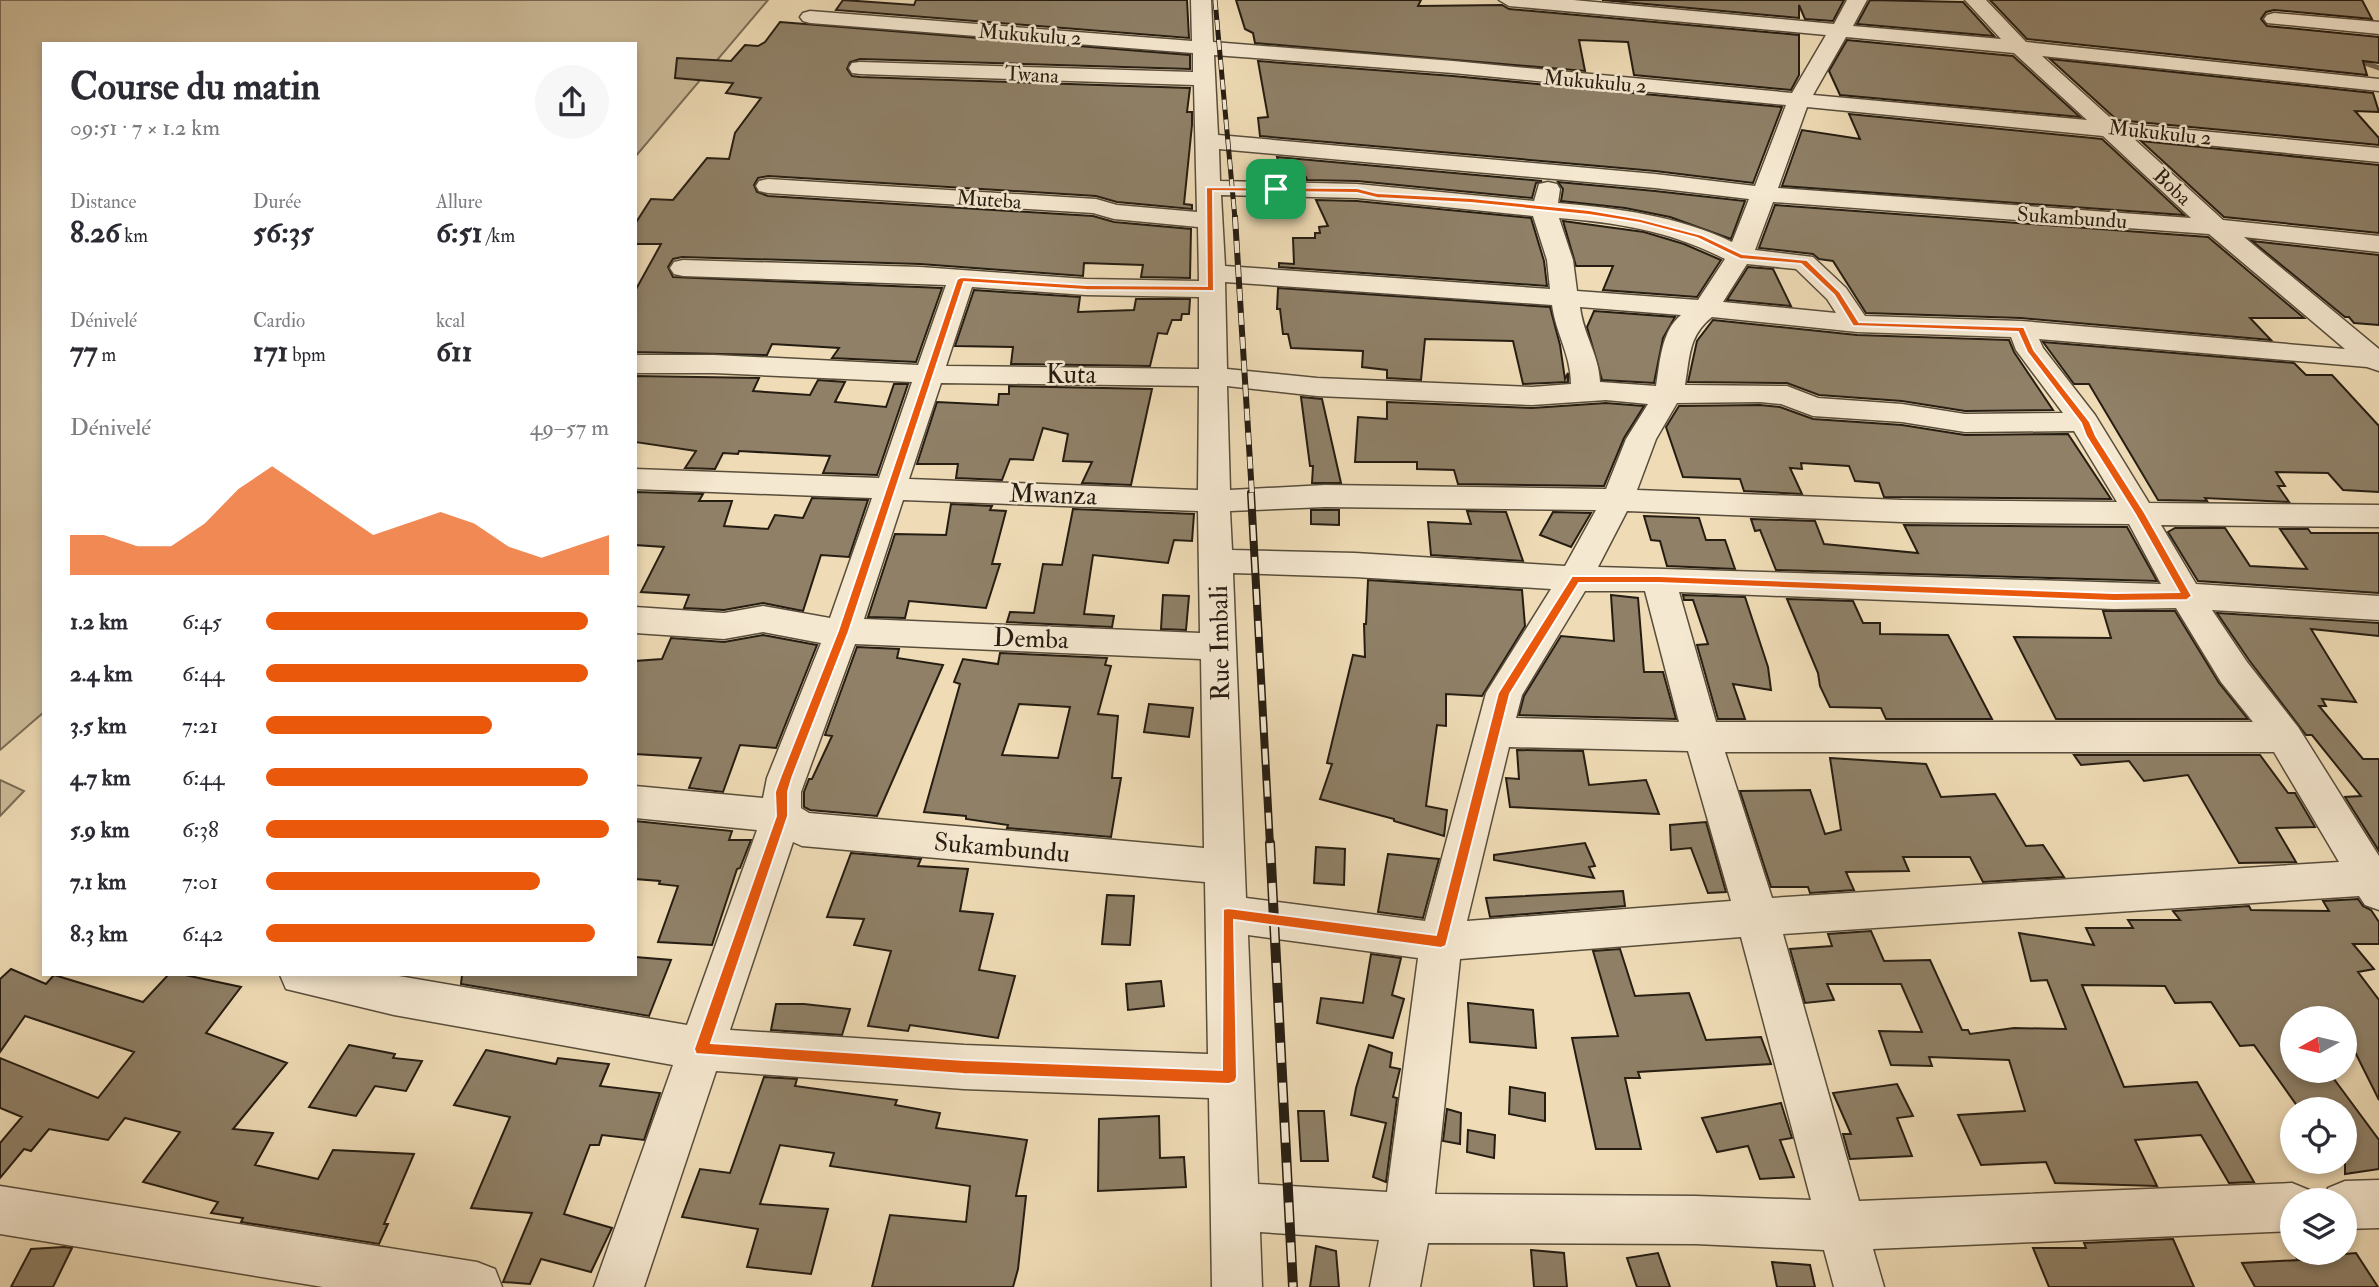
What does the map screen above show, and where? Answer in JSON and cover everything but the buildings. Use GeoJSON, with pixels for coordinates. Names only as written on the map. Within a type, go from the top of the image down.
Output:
{"type":"FeatureCollection","features":[{"type":"Feature","properties":{"kind":"street","name":"Rue Imbali"},"geometry":{"type":"LineString","coordinates":[[1201,0],[1210,205],[1214,501],[1218,561],[1228,914],[1229,1077],[1237,1287]]}},
{"type":"Feature","properties":{"kind":"street"},"geometry":{"type":"LineString","coordinates":[[1509,0],[2020,47],[2379,85]]}},
{"type":"Feature","properties":{"kind":"street"},"geometry":{"type":"LineString","coordinates":[[1395,1287],[1408,1218],[1441,942],[1504,693],[1576,579],[1618,498],[1641,439],[1669,393],[1678,343],[1686,324],[1705,309],[1740,256],[1799,100],[1857,0]]}},
{"type":"Feature","properties":{"kind":"street","name":"Boba"},"geometry":{"type":"LineString","coordinates":[[1975,0],[2020,47],[2216,228],[2378,361]]}},
{"type":"Feature","properties":{"kind":"street","name":"Mukukulu 2"},"geometry":{"type":"LineString","coordinates":[[810,17],[1066,38],[1202,63],[1799,100],[2379,155]]}},
{"type":"Feature","properties":{"kind":"street"},"geometry":{"type":"LineString","coordinates":[[2274,19],[2379,28]]}},
{"type":"Feature","properties":{"kind":"street"},"geometry":{"type":"LineString","coordinates":[[1066,38],[1067,76]]}},
{"type":"Feature","properties":{"kind":"street","name":"Twana"},"geometry":{"type":"LineString","coordinates":[[860,68],[1067,76],[1202,63]]}},
{"type":"Feature","properties":{"kind":"street","name":"Sukambundu"},"geometry":{"type":"LineString","coordinates":[[1207,141],[1655,181],[1765,194],[2216,228],[2379,244]]}},
{"type":"Feature","properties":{"kind":"street"},"geometry":{"type":"LineString","coordinates":[[1544,172],[1549,190],[1544,210],[1560,260],[1563,298],[1573,337],[1585,363],[1586,389],[1606,391]]}},
{"type":"Feature","properties":{"kind":"street","name":"Muteba"},"geometry":{"type":"LineString","coordinates":[[768,186],[1096,206],[1114,212],[1357,191],[1589,213],[1641,221],[1699,236],[1740,256]]}},
{"type":"Feature","properties":{"kind":"street"},"geometry":{"type":"LineString","coordinates":[[1740,256],[1804,262],[1837,294],[1857,324]]}},
{"type":"Feature","properties":{"kind":"street"},"geometry":{"type":"LineString","coordinates":[[683,268],[812,271],[1086,287],[1212,281],[1563,298],[1857,324],[2021,329],[2378,361]]}},
{"type":"Feature","properties":{"kind":"street"},"geometry":{"type":"LineString","coordinates":[[619,1287],[782,816],[782,792],[786,778],[843,631],[888,496],[893,490],[927,374],[961,279]]}},
{"type":"Feature","properties":{"kind":"street"},"geometry":{"type":"LineString","coordinates":[[1228,914],[1441,942],[1757,917],[2376,882],[2285,737],[2234,672],[2085,422],[2030,350],[2021,329]]}},
{"type":"Feature","properties":{"kind":"street","name":"Kuta"},"geometry":{"type":"LineString","coordinates":[[637,364],[714,364],[927,374],[1244,378],[1317,387],[1532,396],[1606,391],[1640,395],[1787,395],[1813,407],[1902,413],[1965,423],[2085,422]]}},
{"type":"Feature","properties":{"kind":"street","name":"Mwanza"},"geometry":{"type":"LineString","coordinates":[[637,479],[1214,501],[1325,496],[1618,498],[1902,511],[2379,516]]}},
{"type":"Feature","properties":{"kind":"street"},"geometry":{"type":"LineString","coordinates":[[1218,561],[1355,565],[1576,579],[1659,579],[2114,597],[2187,596],[2379,608]]}},
{"type":"Feature","properties":{"kind":"street"},"geometry":{"type":"LineString","coordinates":[[1659,579],[1702,737],[1757,917],[1859,1287]]}},
{"type":"Feature","properties":{"kind":"street","name":"Demba"},"geometry":{"type":"LineString","coordinates":[[637,620],[724,626],[763,619],[803,629],[1220,647]]}},
{"type":"Feature","properties":{"kind":"street"},"geometry":{"type":"LineString","coordinates":[[1496,733],[1702,737],[2285,737]]}},
{"type":"Feature","properties":{"kind":"street","name":"Sukambundu"},"geometry":{"type":"LineString","coordinates":[[637,802],[782,816],[802,829],[1225,867]]}},
{"type":"Feature","properties":{"kind":"street"},"geometry":{"type":"LineString","coordinates":[[306,976],[394,995],[701,1049],[964,1067],[1229,1077]]}},
{"type":"Feature","properties":{"kind":"street"},"geometry":{"type":"LineString","coordinates":[[2357,1205],[2379,1204]]}},
{"type":"Feature","properties":{"kind":"street"},"geometry":{"type":"LineString","coordinates":[[1234,1209],[1289,1208],[1408,1218],[1532,1221],[1696,1220],[1843,1226],[2280,1208]]}},
{"type":"Feature","properties":{"kind":"street"},"geometry":{"type":"LineString","coordinates":[[0,1210],[477,1287]]}},
{"type":"Feature","properties":{"kind":"shaded area"},"geometry":{"type":"Polygon","coordinates":[[[0,0],[768,0],[637,155],[637,42],[42,42],[42,714],[0,750],[0,0]]]}},
{"type":"Feature","properties":{"kind":"shaded area"},"geometry":{"type":"Polygon","coordinates":[[[0,780],[24,791],[0,816],[0,780]]]}},
{"type":"Feature","properties":{"kind":"waterway"},"geometry":{"type":"LineString","coordinates":[[2353,59],[2379,68]]}},
{"type":"Feature","properties":{"kind":"railway"},"geometry":{"type":"LineString","coordinates":[[1215,0],[1235,219]]}},
{"type":"Feature","properties":{"kind":"railway"},"geometry":{"type":"LineString","coordinates":[[1235,217],[1252,495]]}},
{"type":"Feature","properties":{"kind":"railway"},"geometry":{"type":"LineString","coordinates":[[1251,493],[1270,845]]}},
{"type":"Feature","properties":{"kind":"railway"},"geometry":{"type":"LineString","coordinates":[[1270,843],[1293,1287]]}},
{"type":"Feature","properties":{"kind":"route"},"geometry":{"type":"LineString","coordinates":[[1209,188],[1276,189],[1357,191],[1589,213],[1641,221],[1699,236],[1740,256],[1804,262],[1837,294],[1857,324],[2021,329],[2030,350],[2085,422],[2187,596],[2114,597],[1659,579],[1576,579],[1504,693],[1441,942],[1228,914],[1229,1077],[964,1067],[701,1049],[782,816],[782,792],[786,778],[843,631],[888,496],[893,490],[927,374],[961,279],[1086,287],[1211,289],[1209,188]]}}]}
